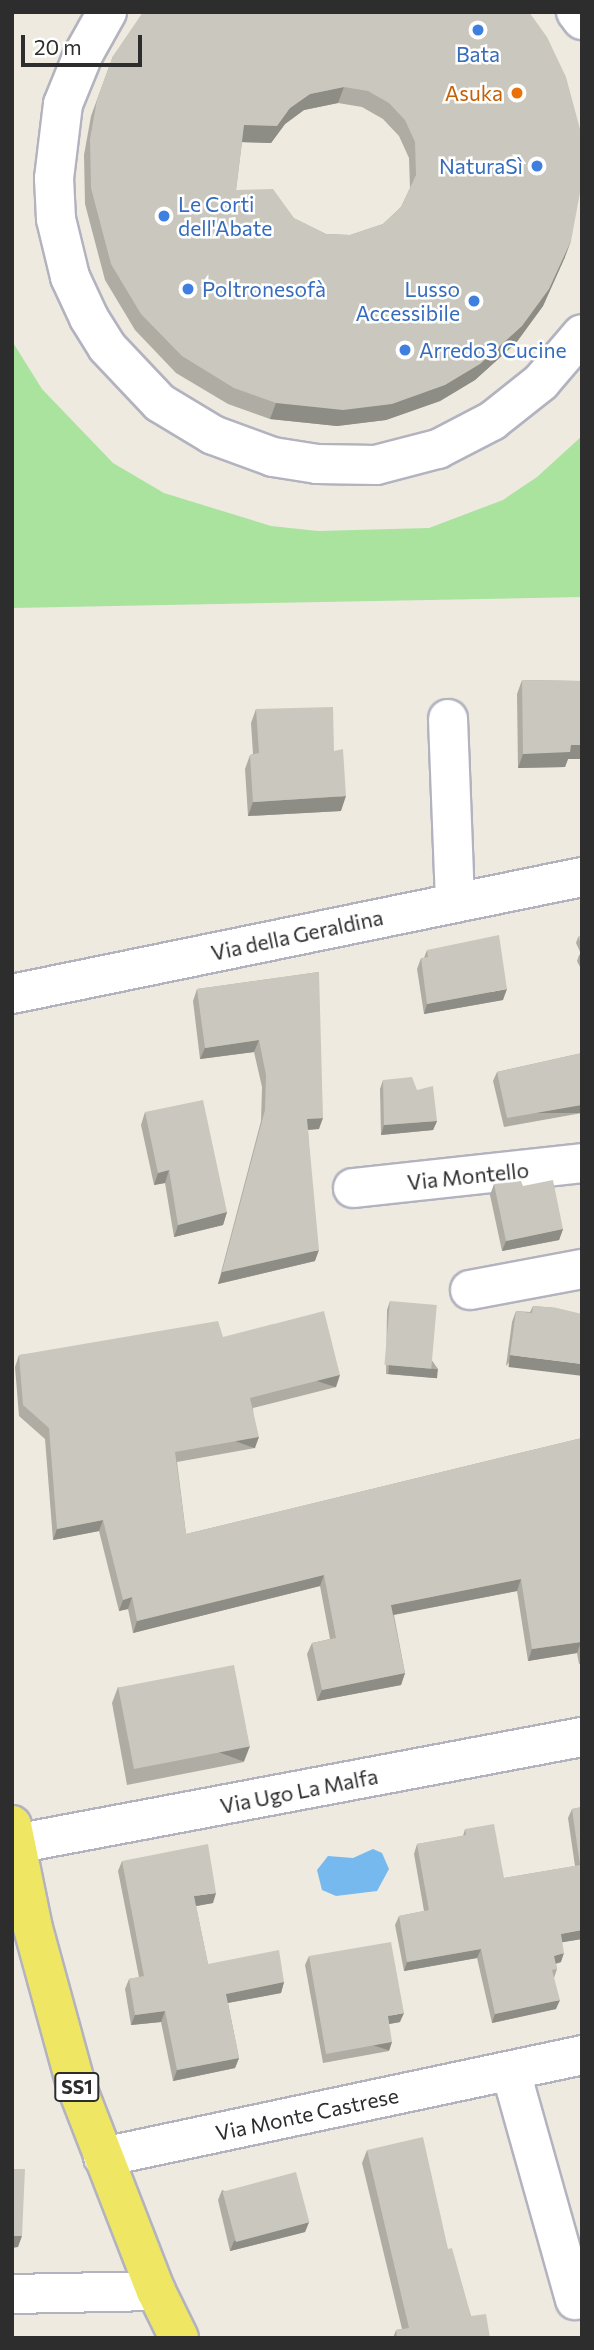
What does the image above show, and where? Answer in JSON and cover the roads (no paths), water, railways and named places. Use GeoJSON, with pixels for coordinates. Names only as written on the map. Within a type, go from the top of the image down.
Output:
{"type":"FeatureCollection","features":[{"type":"Feature","properties":{"kind":"main road","name":"SS1"},"geometry":{"type":"LineString","coordinates":[[14,1835],[54,2012],[103,2157],[156,2291],[179,2338]]}},
{"type":"Feature","properties":{"kind":"street"},"geometry":{"type":"LineString","coordinates":[[107,12],[83,55],[63,104],[54,178],[56,219],[70,277],[89,318],[107,347],[160,403],[213,435],[273,457],[317,464],[376,465],[438,449],[492,421],[541,383],[582,334]]}},
{"type":"Feature","properties":{"kind":"street"},"geometry":{"type":"LineString","coordinates":[[576,12],[582,20]]}},
{"type":"Feature","properties":{"kind":"street"},"geometry":{"type":"LineString","coordinates":[[448,719],[455,903]]}},
{"type":"Feature","properties":{"kind":"street","name":"Via della Geraldina"},"geometry":{"type":"LineString","coordinates":[[12,994],[582,877]]}},
{"type":"Feature","properties":{"kind":"street","name":"Via Montello"},"geometry":{"type":"LineString","coordinates":[[353,1188],[582,1163]]}},
{"type":"Feature","properties":{"kind":"street"},"geometry":{"type":"LineString","coordinates":[[470,1290],[582,1269]]}},
{"type":"Feature","properties":{"kind":"street","name":"Via Ugo La Malfa"},"geometry":{"type":"LineString","coordinates":[[14,1835],[582,1737]]}},
{"type":"Feature","properties":{"kind":"street","name":"Via Monte Castrese"},"geometry":{"type":"LineString","coordinates":[[103,2157],[582,2055]]}},
{"type":"Feature","properties":{"kind":"street"},"geometry":{"type":"LineString","coordinates":[[511,2072],[576,2300]]}},
{"type":"Feature","properties":{"kind":"street"},"geometry":{"type":"LineString","coordinates":[[12,2294],[156,2291]]}},
{"type":"Feature","properties":{"kind":"water"},"geometry":{"type":"Polygon","coordinates":[[[373,1849],[382,1853],[389,1869],[377,1891],[336,1896],[322,1890],[317,1870],[328,1856],[353,1858],[373,1849]]]}},
{"type":"Feature","properties":{"kind":"place","name":"Bata"},"geometry":{"type":"Point","coordinates":[478,30]}},
{"type":"Feature","properties":{"kind":"place","name":"Asuka"},"geometry":{"type":"Point","coordinates":[517,93]}},
{"type":"Feature","properties":{"kind":"place","name":"NaturaSì"},"geometry":{"type":"Point","coordinates":[537,166]}},
{"type":"Feature","properties":{"kind":"place","name":"Le Corti dell'Abate"},"geometry":{"type":"Point","coordinates":[164,216]}},
{"type":"Feature","properties":{"kind":"place","name":"Poltronesofà"},"geometry":{"type":"Point","coordinates":[188,289]}},
{"type":"Feature","properties":{"kind":"place","name":"Lusso Accessibile"},"geometry":{"type":"Point","coordinates":[474,301]}},
{"type":"Feature","properties":{"kind":"place","name":"Arredo3 Cucine"},"geometry":{"type":"Point","coordinates":[405,350]}}]}
